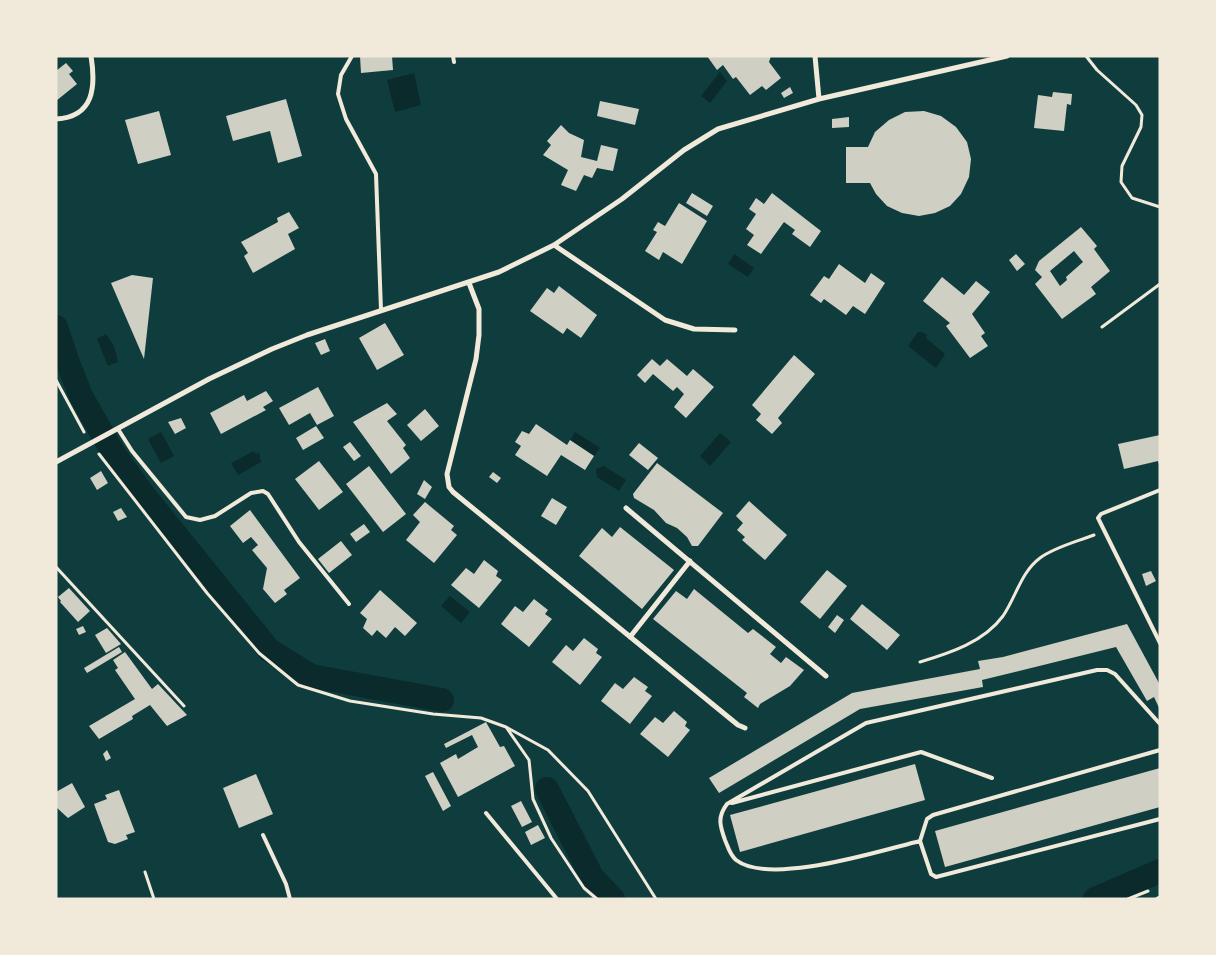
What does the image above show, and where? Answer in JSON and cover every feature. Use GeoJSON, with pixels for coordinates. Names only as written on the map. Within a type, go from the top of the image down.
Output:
{"type":"FeatureCollection","features":[{"type":"Feature","properties":{"kind":"street"},"geometry":{"type":"LineString","coordinates":[[56,119],[74,115],[89,103],[93,88],[91,56]]}},
{"type":"Feature","properties":{"kind":"street"},"geometry":{"type":"LineString","coordinates":[[815,56],[819,100]]}},
{"type":"Feature","properties":{"kind":"street"},"geometry":{"type":"LineString","coordinates":[[56,462],[210,379],[272,349],[307,334],[470,283],[499,272],[554,244],[629,194],[684,150],[718,129],[819,100],[1007,56]]}},
{"type":"Feature","properties":{"kind":"street"},"geometry":{"type":"LineString","coordinates":[[554,244],[665,320],[694,329],[734,330]]}},
{"type":"Feature","properties":{"kind":"street"},"geometry":{"type":"LineString","coordinates":[[470,283],[478,309],[479,335],[476,359],[449,465],[449,487],[630,637],[745,728]]}},
{"type":"Feature","properties":{"kind":"street"},"geometry":{"type":"LineString","coordinates":[[626,508],[826,676]]}},
{"type":"Feature","properties":{"kind":"street"},"geometry":{"type":"LineString","coordinates":[[630,637],[690,561]]}},
{"type":"Feature","properties":{"kind":"lane"},"geometry":{"type":"LineString","coordinates":[[352,56],[341,74],[338,94],[346,119],[376,174],[381,310]]}},
{"type":"Feature","properties":{"kind":"lane"},"geometry":{"type":"LineString","coordinates":[[453,56],[454,62]]}},
{"type":"Feature","properties":{"kind":"lane"},"geometry":{"type":"LineString","coordinates":[[115,430],[186,517],[200,520],[214,516],[252,493],[263,491],[268,494],[298,542],[349,604]]}},
{"type":"Feature","properties":{"kind":"lane"},"geometry":{"type":"LineString","coordinates":[[1160,490],[1101,514],[1098,518],[1160,644]]}},
{"type":"Feature","properties":{"kind":"lane"},"geometry":{"type":"LineString","coordinates":[[920,841],[793,870],[762,868],[737,861],[729,851],[720,818],[727,804],[866,723],[1097,670],[1107,670],[1115,674],[1160,724]]}},
{"type":"Feature","properties":{"kind":"lane"},"geometry":{"type":"LineString","coordinates":[[1160,750],[933,815],[927,819],[920,841],[931,874],[941,877],[1160,819]]}},
{"type":"Feature","properties":{"kind":"lane"},"geometry":{"type":"LineString","coordinates":[[727,804],[921,752],[992,778]]}},
{"type":"Feature","properties":{"kind":"lane"},"geometry":{"type":"LineString","coordinates":[[486,814],[557,899]]}},
{"type":"Feature","properties":{"kind":"lane"},"geometry":{"type":"LineString","coordinates":[[263,835],[290,899]]}},
{"type":"Feature","properties":{"kind":"path"},"geometry":{"type":"LineString","coordinates":[[1086,56],[1097,70],[1139,109],[1142,121],[1125,157],[1121,182],[1132,198],[1160,207]]}},
{"type":"Feature","properties":{"kind":"path"},"geometry":{"type":"LineString","coordinates":[[1102,327],[1160,284]]}},
{"type":"Feature","properties":{"kind":"path"},"geometry":{"type":"LineString","coordinates":[[56,380],[92,442],[207,593],[259,653],[298,685],[350,701],[432,714],[482,718],[506,727],[548,750],[588,791],[656,899]]}},
{"type":"Feature","properties":{"kind":"path"},"geometry":{"type":"LineString","coordinates":[[920,662],[955,652],[986,634],[1003,616],[1020,583],[1039,559],[1104,531]]}},
{"type":"Feature","properties":{"kind":"path"},"geometry":{"type":"LineString","coordinates":[[56,567],[184,706]]}},
{"type":"Feature","properties":{"kind":"path"},"geometry":{"type":"LineString","coordinates":[[506,727],[529,760],[533,800],[551,838],[584,888],[597,899]]}},
{"type":"Feature","properties":{"kind":"path"},"geometry":{"type":"LineString","coordinates":[[145,872],[154,899]]}},
{"type":"Feature","properties":{"kind":"water"},"geometry":{"type":"Polygon","coordinates":[[[720,72],[727,81],[710,103],[701,96],[720,72]]]}},
{"type":"Feature","properties":{"kind":"water"},"geometry":{"type":"Polygon","coordinates":[[[414,73],[421,105],[395,112],[387,80],[414,73]]]}},
{"type":"Feature","properties":{"kind":"water"},"geometry":{"type":"Polygon","coordinates":[[[734,254],[754,268],[748,277],[728,264],[734,254]]]}},
{"type":"Feature","properties":{"kind":"water"},"geometry":{"type":"Polygon","coordinates":[[[918,332],[927,335],[926,338],[945,354],[936,368],[908,346],[918,332]]]}},
{"type":"Feature","properties":{"kind":"water"},"geometry":{"type":"Polygon","coordinates":[[[106,334],[114,346],[118,362],[108,366],[97,339],[106,334]]]}},
{"type":"Feature","properties":{"kind":"water"},"geometry":{"type":"Polygon","coordinates":[[[161,432],[174,456],[161,463],[148,439],[161,432]]]}},
{"type":"Feature","properties":{"kind":"water"},"geometry":{"type":"Polygon","coordinates":[[[575,432],[600,448],[594,456],[570,440],[575,432]]]}},
{"type":"Feature","properties":{"kind":"water"},"geometry":{"type":"Polygon","coordinates":[[[720,433],[731,442],[710,466],[700,456],[720,433]]]}},
{"type":"Feature","properties":{"kind":"water"},"geometry":{"type":"Polygon","coordinates":[[[254,451],[256,454],[259,453],[261,462],[238,475],[231,463],[254,451]]]}},
{"type":"Feature","properties":{"kind":"water"},"geometry":{"type":"Polygon","coordinates":[[[604,466],[626,480],[619,491],[597,477],[596,469],[604,466]]]}},
{"type":"Feature","properties":{"kind":"water"},"geometry":{"type":"Polygon","coordinates":[[[450,596],[470,612],[461,623],[441,606],[450,596]]]}},
{"type":"Feature","properties":{"kind":"building"},"geometry":{"type":"Polygon","coordinates":[[[360,56],[392,56],[393,70],[361,73],[360,56]]]}},
{"type":"Feature","properties":{"kind":"building"},"geometry":{"type":"Polygon","coordinates":[[[707,56],[771,56],[769,62],[781,78],[766,90],[762,86],[750,95],[736,77],[733,79],[723,65],[717,70],[707,56]]]}},
{"type":"Feature","properties":{"kind":"building"},"geometry":{"type":"Polygon","coordinates":[[[66,63],[73,71],[69,74],[77,84],[56,101],[56,71],[66,63]]]}},
{"type":"Feature","properties":{"kind":"building"},"geometry":{"type":"Polygon","coordinates":[[[790,87],[793,93],[784,98],[781,93],[790,87]]]}},
{"type":"Feature","properties":{"kind":"building"},"geometry":{"type":"Polygon","coordinates":[[[1053,92],[1072,94],[1071,105],[1067,104],[1064,131],[1034,128],[1038,95],[1052,97],[1053,92]]]}},
{"type":"Feature","properties":{"kind":"building"},"geometry":{"type":"Polygon","coordinates":[[[286,99],[302,156],[278,163],[270,131],[233,141],[226,116],[286,99]]]}},
{"type":"Feature","properties":{"kind":"building"},"geometry":{"type":"Polygon","coordinates":[[[600,101],[639,109],[635,125],[597,116],[600,101]]]}},
{"type":"Feature","properties":{"kind":"building"},"geometry":{"type":"Polygon","coordinates":[[[159,111],[171,155],[138,164],[125,120],[159,111]]]}},
{"type":"Feature","properties":{"kind":"building"},"geometry":{"type":"Polygon","coordinates":[[[924,111],[941,116],[956,127],[967,142],[971,159],[969,177],[961,194],[950,206],[935,213],[919,216],[902,213],[887,206],[876,194],[870,183],[846,183],[846,147],[868,147],[875,132],[889,120],[905,112],[924,111]]]}},
{"type":"Feature","properties":{"kind":"building"},"geometry":{"type":"Polygon","coordinates":[[[849,117],[849,127],[832,128],[832,119],[849,117]]]}},
{"type":"Feature","properties":{"kind":"building"},"geometry":{"type":"Polygon","coordinates":[[[561,125],[569,133],[584,140],[581,157],[597,161],[601,145],[618,149],[613,171],[597,168],[592,178],[584,175],[576,191],[561,185],[568,170],[543,155],[551,145],[547,141],[561,125]]]}},
{"type":"Feature","properties":{"kind":"building"},"geometry":{"type":"Polygon","coordinates":[[[692,193],[713,206],[707,216],[686,203],[692,193]]]}},
{"type":"Feature","properties":{"kind":"building"},"geometry":{"type":"Polygon","coordinates":[[[772,193],[821,231],[810,247],[792,234],[795,230],[784,222],[761,254],[747,245],[754,235],[746,229],[756,214],[749,209],[756,198],[764,204],[772,193]]]}},
{"type":"Feature","properties":{"kind":"building"},"geometry":{"type":"Polygon","coordinates":[[[679,203],[707,221],[682,264],[663,252],[659,260],[645,251],[657,232],[653,230],[658,222],[665,226],[679,203]]]}},
{"type":"Feature","properties":{"kind":"building"},"geometry":{"type":"Polygon","coordinates":[[[289,212],[299,228],[288,234],[295,249],[253,273],[244,256],[248,253],[241,242],[278,222],[277,218],[289,212]]]}},
{"type":"Feature","properties":{"kind":"building"},"geometry":{"type":"Polygon","coordinates":[[[1081,227],[1097,246],[1094,249],[1110,271],[1091,287],[1096,294],[1062,319],[1035,284],[1042,277],[1035,270],[1039,261],[1081,227]],[[1074,251],[1050,271],[1060,286],[1067,280],[1066,277],[1083,262],[1074,251]]]}},
{"type":"Feature","properties":{"kind":"building"},"geometry":{"type":"Polygon","coordinates":[[[1016,254],[1025,264],[1017,271],[1009,260],[1016,254]]]}},
{"type":"Feature","properties":{"kind":"building"},"geometry":{"type":"Polygon","coordinates":[[[839,264],[865,283],[871,273],[885,283],[865,314],[853,306],[846,315],[824,299],[821,303],[810,295],[824,276],[829,279],[839,264]]]}},
{"type":"Feature","properties":{"kind":"building"},"geometry":{"type":"Polygon","coordinates":[[[132,275],[153,278],[144,359],[111,283],[132,275]]]}},
{"type":"Feature","properties":{"kind":"building"},"geometry":{"type":"Polygon","coordinates":[[[942,277],[964,295],[976,281],[990,292],[972,314],[985,333],[981,336],[988,346],[970,358],[946,326],[950,323],[923,301],[942,277]]]}},
{"type":"Feature","properties":{"kind":"building"},"geometry":{"type":"Polygon","coordinates":[[[559,286],[597,315],[581,338],[567,328],[563,334],[530,311],[547,288],[554,293],[559,286]]]}},
{"type":"Feature","properties":{"kind":"building"},"geometry":{"type":"Polygon","coordinates":[[[385,323],[404,355],[377,370],[359,338],[385,323]]]}},
{"type":"Feature","properties":{"kind":"building"},"geometry":{"type":"Polygon","coordinates":[[[325,339],[330,351],[321,355],[315,343],[325,339]]]}},
{"type":"Feature","properties":{"kind":"building"},"geometry":{"type":"Polygon","coordinates":[[[794,355],[815,374],[778,418],[782,423],[772,434],[756,420],[761,414],[752,405],[794,355]]]}},
{"type":"Feature","properties":{"kind":"building"},"geometry":{"type":"Polygon","coordinates":[[[652,359],[660,366],[667,359],[687,376],[693,369],[714,387],[686,418],[674,407],[684,394],[677,387],[673,391],[653,374],[645,383],[637,375],[652,359]]]}},
{"type":"Feature","properties":{"kind":"building"},"geometry":{"type":"Polygon","coordinates":[[[318,387],[334,416],[317,425],[310,413],[289,425],[279,408],[318,387]]]}},
{"type":"Feature","properties":{"kind":"building"},"geometry":{"type":"Polygon","coordinates":[[[266,391],[273,401],[263,407],[266,410],[221,434],[210,413],[244,395],[247,401],[266,391]]]}},
{"type":"Feature","properties":{"kind":"building"},"geometry":{"type":"Polygon","coordinates":[[[387,403],[397,414],[387,421],[406,445],[403,448],[410,458],[391,474],[353,422],[387,403]]]}},
{"type":"Feature","properties":{"kind":"building"},"geometry":{"type":"Polygon","coordinates":[[[425,409],[439,426],[421,441],[407,425],[425,409]]]}},
{"type":"Feature","properties":{"kind":"building"},"geometry":{"type":"Polygon","coordinates":[[[181,418],[186,428],[175,434],[168,422],[181,418]]]}},
{"type":"Feature","properties":{"kind":"building"},"geometry":{"type":"Polygon","coordinates":[[[536,424],[567,445],[570,440],[594,456],[585,470],[561,455],[547,476],[515,455],[521,446],[515,442],[522,431],[529,434],[536,424]]]}},
{"type":"Feature","properties":{"kind":"building"},"geometry":{"type":"Polygon","coordinates":[[[316,426],[324,438],[303,450],[296,438],[316,426]]]}},
{"type":"Feature","properties":{"kind":"building"},"geometry":{"type":"Polygon","coordinates":[[[1160,435],[1160,467],[1158,461],[1124,469],[1118,444],[1160,435]]]}},
{"type":"Feature","properties":{"kind":"building"},"geometry":{"type":"Polygon","coordinates":[[[350,442],[361,456],[354,461],[343,447],[350,442]]]}},
{"type":"Feature","properties":{"kind":"building"},"geometry":{"type":"Polygon","coordinates":[[[639,443],[658,458],[648,470],[629,455],[639,443]]]}},
{"type":"Feature","properties":{"kind":"building"},"geometry":{"type":"Polygon","coordinates":[[[319,461],[343,492],[319,510],[295,479],[319,461]]]}},
{"type":"Feature","properties":{"kind":"building"},"geometry":{"type":"Polygon","coordinates":[[[657,463],[723,513],[698,546],[692,546],[687,537],[677,528],[666,523],[654,510],[634,498],[633,494],[657,463]]]}},
{"type":"Feature","properties":{"kind":"building"},"geometry":{"type":"Polygon","coordinates":[[[369,466],[406,514],[383,532],[346,484],[369,466]]]}},
{"type":"Feature","properties":{"kind":"building"},"geometry":{"type":"Polygon","coordinates":[[[101,471],[108,483],[97,490],[90,478],[101,471]]]}},
{"type":"Feature","properties":{"kind":"building"},"geometry":{"type":"Polygon","coordinates":[[[493,472],[501,478],[497,483],[489,477],[493,472]]]}},
{"type":"Feature","properties":{"kind":"building"},"geometry":{"type":"Polygon","coordinates":[[[424,480],[432,487],[425,499],[417,494],[424,480]]]}},
{"type":"Feature","properties":{"kind":"building"},"geometry":{"type":"Polygon","coordinates":[[[552,498],[567,507],[556,525],[541,516],[552,498]]]}},
{"type":"Feature","properties":{"kind":"building"},"geometry":{"type":"Polygon","coordinates":[[[749,501],[787,535],[765,560],[742,540],[745,537],[737,530],[743,523],[736,516],[749,501]]]}},
{"type":"Feature","properties":{"kind":"building"},"geometry":{"type":"Polygon","coordinates":[[[425,502],[454,526],[451,530],[457,535],[434,563],[406,540],[420,522],[413,515],[425,502]]]}},
{"type":"Feature","properties":{"kind":"building"},"geometry":{"type":"Polygon","coordinates":[[[121,508],[127,517],[118,521],[113,512],[121,508]]]}},
{"type":"Feature","properties":{"kind":"building"},"geometry":{"type":"Polygon","coordinates":[[[250,510],[300,578],[284,590],[287,594],[275,603],[263,589],[267,568],[252,550],[258,545],[251,537],[243,543],[230,526],[250,510]]]}},
{"type":"Feature","properties":{"kind":"building"},"geometry":{"type":"Polygon","coordinates":[[[364,524],[370,532],[356,542],[350,534],[364,524]]]}},
{"type":"Feature","properties":{"kind":"building"},"geometry":{"type":"Polygon","coordinates":[[[620,527],[674,570],[642,609],[579,556],[602,528],[612,537],[620,527]]]}},
{"type":"Feature","properties":{"kind":"building"},"geometry":{"type":"Polygon","coordinates":[[[341,541],[352,555],[329,573],[318,559],[341,541]]]}},
{"type":"Feature","properties":{"kind":"building"},"geometry":{"type":"Polygon","coordinates":[[[484,560],[498,571],[496,576],[502,580],[479,608],[451,585],[466,568],[474,574],[484,560]]]}},
{"type":"Feature","properties":{"kind":"building"},"geometry":{"type":"Polygon","coordinates":[[[827,570],[847,586],[820,619],[800,602],[827,570]]]}},
{"type":"Feature","properties":{"kind":"building"},"geometry":{"type":"Polygon","coordinates":[[[1151,571],[1156,581],[1146,586],[1142,574],[1151,571]]]}},
{"type":"Feature","properties":{"kind":"building"},"geometry":{"type":"Polygon","coordinates":[[[69,588],[90,611],[78,622],[60,602],[58,597],[69,588]]]}},
{"type":"Feature","properties":{"kind":"building"},"geometry":{"type":"Polygon","coordinates":[[[694,589],[748,633],[753,629],[776,647],[770,654],[781,663],[786,657],[804,670],[790,686],[760,704],[758,708],[744,697],[747,693],[653,619],[676,591],[687,599],[694,589]]]}},
{"type":"Feature","properties":{"kind":"building"},"geometry":{"type":"Polygon","coordinates":[[[380,590],[417,623],[405,636],[395,627],[386,638],[377,630],[372,636],[363,628],[367,619],[360,613],[380,590]]]}},
{"type":"Feature","properties":{"kind":"building"},"geometry":{"type":"Polygon","coordinates":[[[534,599],[548,610],[545,614],[552,619],[529,647],[501,624],[515,606],[523,612],[534,599]]]}},
{"type":"Feature","properties":{"kind":"building"},"geometry":{"type":"Polygon","coordinates":[[[862,604],[900,635],[887,650],[850,619],[862,604]]]}},
{"type":"Feature","properties":{"kind":"building"},"geometry":{"type":"Polygon","coordinates":[[[837,615],[844,620],[835,633],[828,627],[837,615]]]}},
{"type":"Feature","properties":{"kind":"building"},"geometry":{"type":"Polygon","coordinates":[[[1127,624],[1160,685],[1160,710],[1154,697],[1147,701],[1116,647],[982,680],[983,687],[860,709],[719,793],[709,778],[852,693],[980,669],[978,661],[1003,657],[1127,624]]]}},
{"type":"Feature","properties":{"kind":"building"},"geometry":{"type":"Polygon","coordinates":[[[83,626],[86,632],[79,635],[76,629],[83,626]]]}},
{"type":"Feature","properties":{"kind":"building"},"geometry":{"type":"Polygon","coordinates":[[[107,628],[121,644],[106,653],[95,635],[107,628]]]}},
{"type":"Feature","properties":{"kind":"building"},"geometry":{"type":"Polygon","coordinates":[[[584,638],[598,649],[596,653],[602,657],[580,685],[552,662],[566,645],[573,651],[584,638]]]}},
{"type":"Feature","properties":{"kind":"building"},"geometry":{"type":"Polygon","coordinates":[[[119,647],[122,652],[87,673],[84,668],[119,647]]]}},
{"type":"Feature","properties":{"kind":"building"},"geometry":{"type":"Polygon","coordinates":[[[125,652],[152,689],[158,684],[187,715],[167,726],[150,705],[132,716],[133,719],[99,739],[89,726],[135,699],[115,670],[118,668],[113,660],[125,652]]]}},
{"type":"Feature","properties":{"kind":"building"},"geometry":{"type":"Polygon","coordinates":[[[634,677],[648,687],[645,691],[652,696],[630,724],[601,701],[615,683],[623,689],[634,677]]]}},
{"type":"Feature","properties":{"kind":"building"},"geometry":{"type":"Polygon","coordinates":[[[674,711],[687,722],[685,726],[690,730],[668,757],[640,734],[655,717],[663,723],[674,711]]]}},
{"type":"Feature","properties":{"kind":"building"},"geometry":{"type":"Polygon","coordinates":[[[486,722],[500,747],[504,746],[515,766],[458,797],[440,763],[456,754],[458,759],[478,747],[472,735],[446,748],[444,744],[486,722]]]}},
{"type":"Feature","properties":{"kind":"building"},"geometry":{"type":"Polygon","coordinates":[[[107,750],[111,758],[106,761],[103,754],[107,750]]]}},
{"type":"Feature","properties":{"kind":"building"},"geometry":{"type":"Polygon","coordinates":[[[915,764],[925,800],[740,852],[730,815],[915,764]]]}},
{"type":"Feature","properties":{"kind":"building"},"geometry":{"type":"Polygon","coordinates":[[[1160,768],[1160,807],[945,867],[935,831],[1160,768]]]}},
{"type":"Feature","properties":{"kind":"building"},"geometry":{"type":"Polygon","coordinates":[[[433,772],[451,806],[443,811],[425,776],[433,772]]]}},
{"type":"Feature","properties":{"kind":"building"},"geometry":{"type":"Polygon","coordinates":[[[256,774],[273,814],[239,828],[223,788],[256,774]]]}},
{"type":"Feature","properties":{"kind":"building"},"geometry":{"type":"Polygon","coordinates":[[[72,783],[85,807],[68,818],[56,807],[56,792],[72,783]]]}},
{"type":"Feature","properties":{"kind":"building"},"geometry":{"type":"Polygon","coordinates":[[[119,790],[135,832],[126,835],[128,839],[115,844],[108,842],[94,804],[107,799],[105,795],[119,790]]]}},
{"type":"Feature","properties":{"kind":"building"},"geometry":{"type":"Polygon","coordinates":[[[521,801],[532,822],[522,827],[511,806],[521,801]]]}},
{"type":"Feature","properties":{"kind":"building"},"geometry":{"type":"Polygon","coordinates":[[[538,825],[545,838],[531,845],[525,832],[538,825]]]}},
{"type":"Feature","properties":{"kind":"waterway"},"geometry":{"type":"LineString","coordinates":[[56,327],[81,396],[112,451],[143,494],[269,650],[311,676],[442,700]]}},
{"type":"Feature","properties":{"kind":"waterway"},"geometry":{"type":"LineString","coordinates":[[547,789],[592,877],[613,899]]}},
{"type":"Feature","properties":{"kind":"waterway"},"geometry":{"type":"LineString","coordinates":[[1095,899],[1160,871]]}}]}
